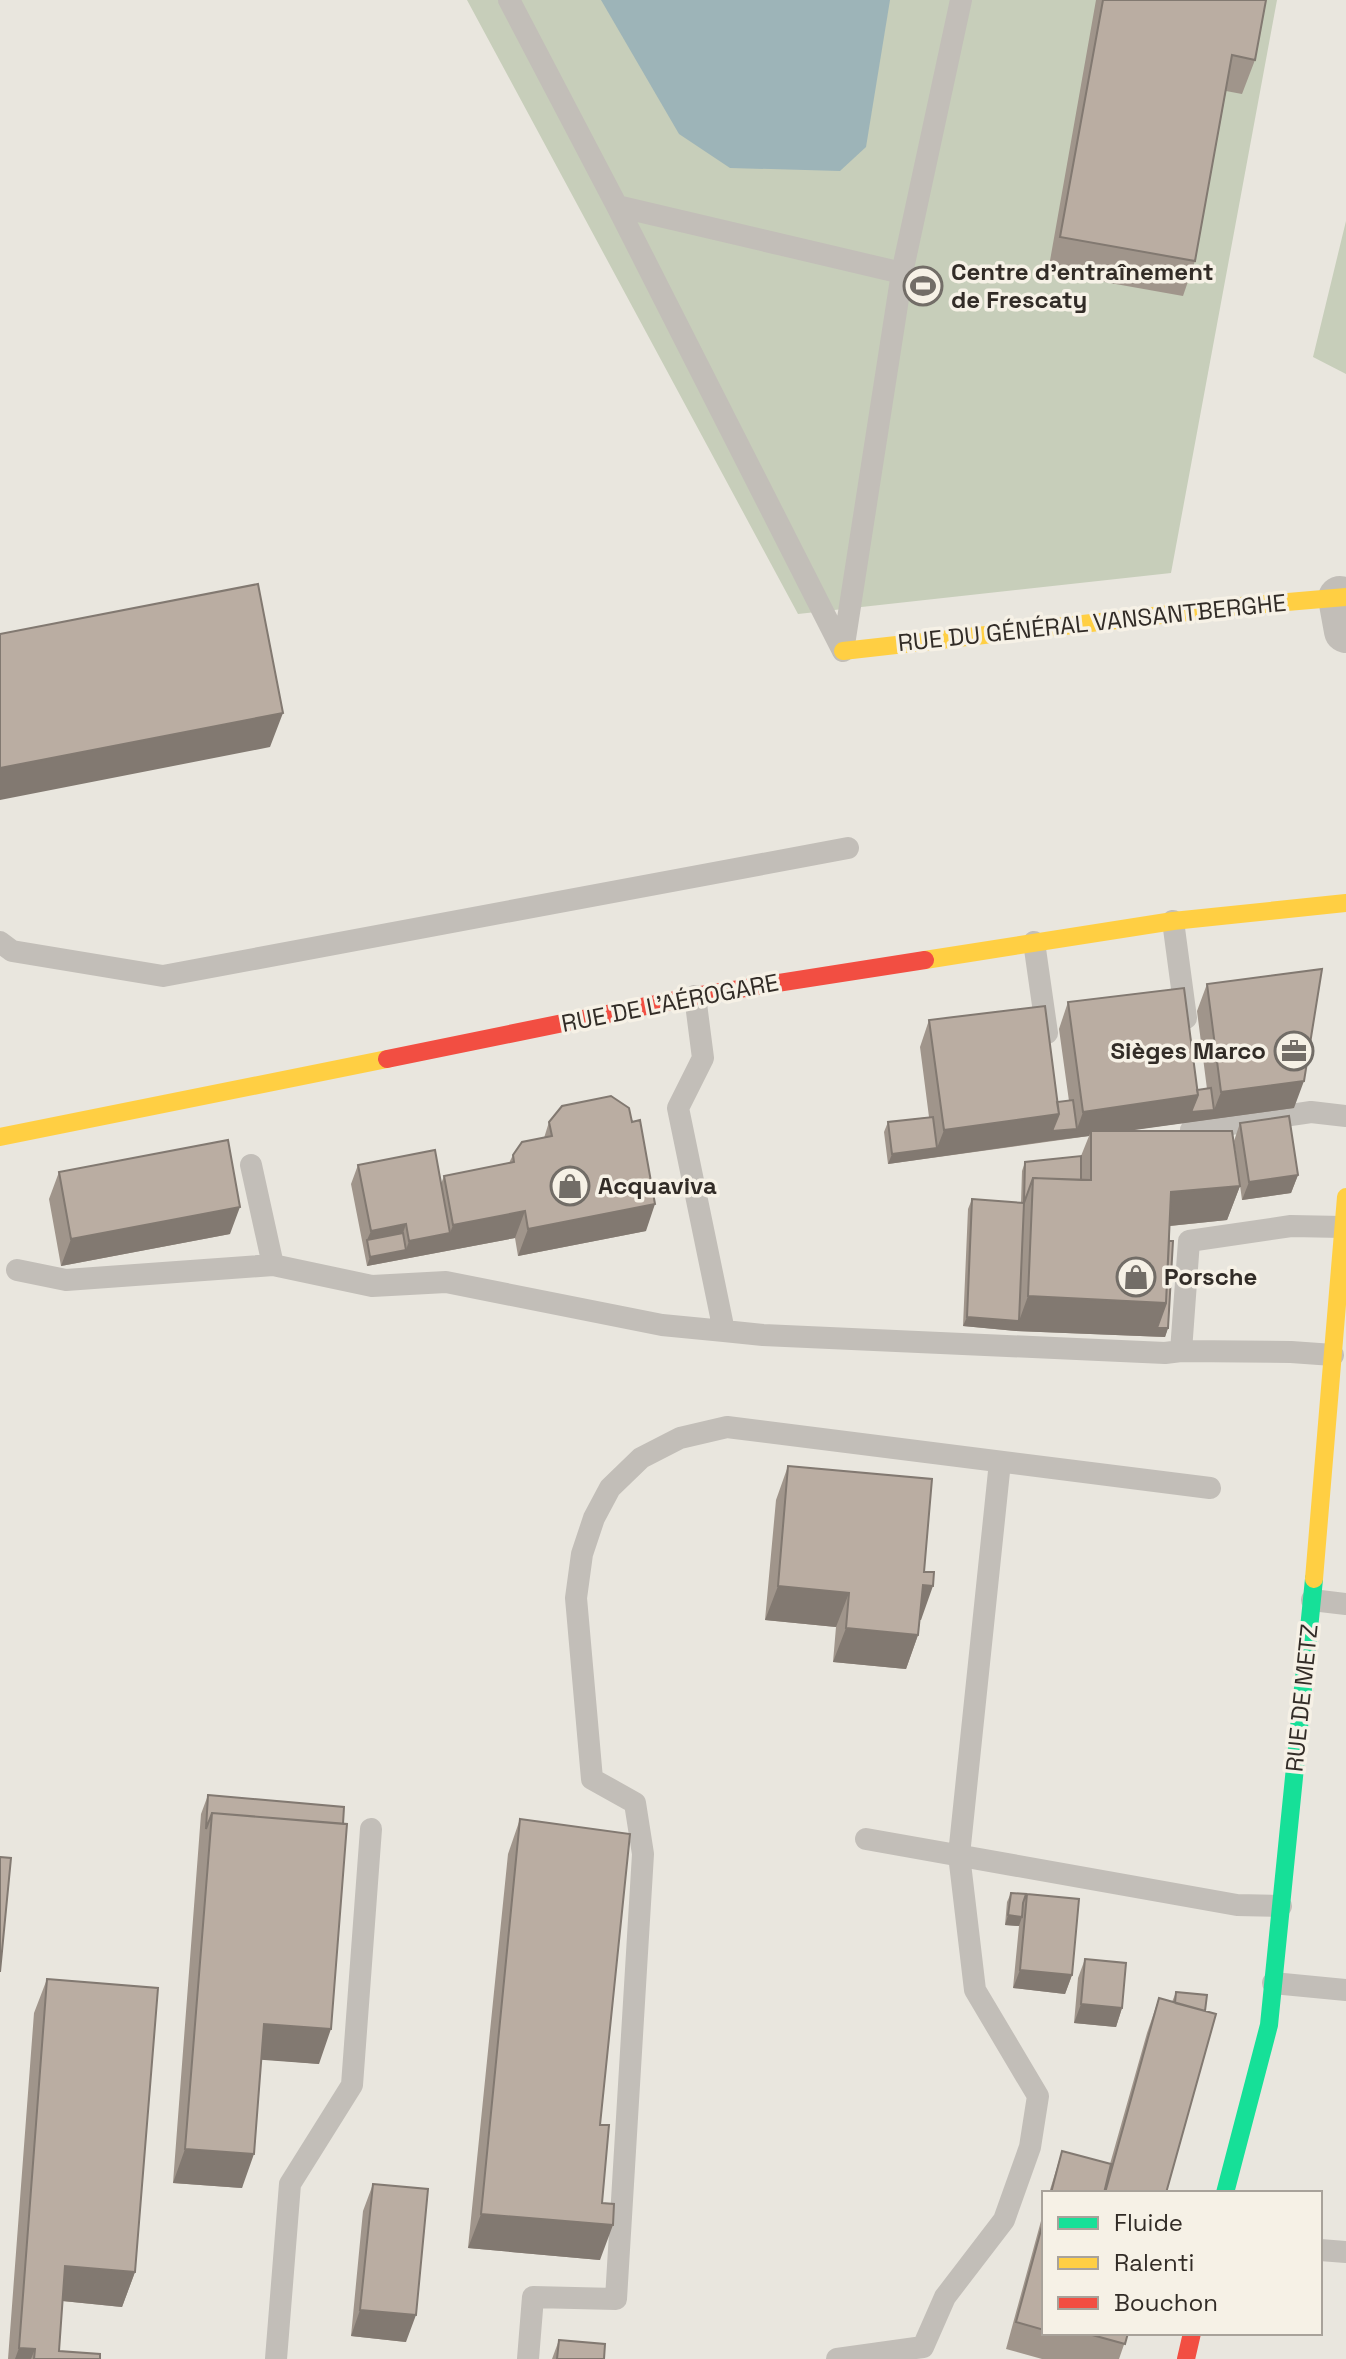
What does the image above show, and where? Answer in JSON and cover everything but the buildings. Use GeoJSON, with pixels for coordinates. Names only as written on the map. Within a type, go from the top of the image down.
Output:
{"type":"FeatureCollection","features":[{"type":"Feature","properties":{"kind":"main road","name":"RUE DU GÉNÉRAL VANSANTBERGHE"},"geometry":{"type":"LineString","coordinates":[[843,651],[1225,608],[1344,609]]}},
{"type":"Feature","properties":{"kind":"main road","name":"RUE DE L'AÉROGARE"},"geometry":{"type":"LineString","coordinates":[[0,1137],[695,996],[1173,921],[1346,903]]}},
{"type":"Feature","properties":{"kind":"main road","name":"RUE DE METZ"},"geometry":{"type":"LineString","coordinates":[[1226,2191],[1269,2025],[1333,1355],[1341,1315],[1346,1197]]}},
{"type":"Feature","properties":{"kind":"main road"},"geometry":{"type":"LineString","coordinates":[[1186,2359],[1192,2335]]}},
{"type":"Feature","properties":{"kind":"lane"},"geometry":{"type":"LineString","coordinates":[[509,0],[843,651]]}},
{"type":"Feature","properties":{"kind":"lane"},"geometry":{"type":"LineString","coordinates":[[843,651],[902,273],[961,0]]}},
{"type":"Feature","properties":{"kind":"lane"},"geometry":{"type":"LineString","coordinates":[[617,206],[902,273]]}},
{"type":"Feature","properties":{"kind":"lane"},"geometry":{"type":"LineString","coordinates":[[0,942],[12,951],[163,976],[848,848]]}},
{"type":"Feature","properties":{"kind":"lane"},"geometry":{"type":"LineString","coordinates":[[1173,921],[1190,1047]]}},
{"type":"Feature","properties":{"kind":"lane"},"geometry":{"type":"LineString","coordinates":[[1034,942],[1050,1058]]}},
{"type":"Feature","properties":{"kind":"lane"},"geometry":{"type":"LineString","coordinates":[[695,996],[703,1058],[678,1108],[724,1331]]}},
{"type":"Feature","properties":{"kind":"lane"},"geometry":{"type":"LineString","coordinates":[[1191,1130],[1311,1112],[1346,1116]]}},
{"type":"Feature","properties":{"kind":"lane"},"geometry":{"type":"LineString","coordinates":[[251,1165],[273,1265]]}},
{"type":"Feature","properties":{"kind":"lane"},"geometry":{"type":"LineString","coordinates":[[1181,1351],[1189,1241],[1291,1226],[1343,1227]]}},
{"type":"Feature","properties":{"kind":"lane"},"geometry":{"type":"LineString","coordinates":[[17,1270],[66,1280],[273,1265],[372,1286],[446,1282],[662,1325],[763,1335],[1165,1353],[1291,1352],[1333,1355]]}},
{"type":"Feature","properties":{"kind":"lane"},"geometry":{"type":"LineString","coordinates":[[528,2359],[533,2297],[616,2299],[643,1854],[635,1803],[592,1779],[576,1598],[582,1554],[594,1518],[610,1488],[641,1458],[680,1438],[727,1427],[1210,1488]]}},
{"type":"Feature","properties":{"kind":"lane"},"geometry":{"type":"LineString","coordinates":[[837,2359],[923,2347],[945,2297],[1004,2220],[1030,2147],[1038,2096],[975,1990],[959,1855],[1000,1462]]}},
{"type":"Feature","properties":{"kind":"lane"},"geometry":{"type":"LineString","coordinates":[[1312,1600],[1346,1604]]}},
{"type":"Feature","properties":{"kind":"lane"},"geometry":{"type":"LineString","coordinates":[[276,2359],[290,2184],[352,2085],[371,1829]]}},
{"type":"Feature","properties":{"kind":"lane"},"geometry":{"type":"LineString","coordinates":[[866,1839],[1237,1905],[1281,1906]]}},
{"type":"Feature","properties":{"kind":"lane"},"geometry":{"type":"LineString","coordinates":[[1273,1983],[1346,1990]]}},
{"type":"Feature","properties":{"kind":"lane"},"geometry":{"type":"LineString","coordinates":[[1322,2250],[1346,2252]]}},
{"type":"Feature","properties":{"kind":"green space","name":"Centre d'entraînement de Frescaty"},"geometry":{"type":"Polygon","coordinates":[[[467,0],[1277,0],[1171,573],[798,614],[467,0]]]}},
{"type":"Feature","properties":{"kind":"green space"},"geometry":{"type":"Polygon","coordinates":[[[1346,221],[1346,374],[1313,357],[1346,221]]]}},
{"type":"Feature","properties":{"kind":"water"},"geometry":{"type":"Polygon","coordinates":[[[601,0],[890,0],[866,147],[840,171],[730,168],[679,134],[601,0]]]}},
{"type":"Feature","properties":{"kind":"traffic: fast"},"geometry":{"type":"LineString","coordinates":[[1226,2191],[1269,2025],[1314,1579]]}},
{"type":"Feature","properties":{"kind":"traffic: slow"},"geometry":{"type":"LineString","coordinates":[[843,651],[1346,597]]}},
{"type":"Feature","properties":{"kind":"traffic: slow"},"geometry":{"type":"LineString","coordinates":[[925,960],[1173,921],[1346,903]]}},
{"type":"Feature","properties":{"kind":"traffic: slow"},"geometry":{"type":"LineString","coordinates":[[0,1137],[387,1059]]}},
{"type":"Feature","properties":{"kind":"traffic: slow"},"geometry":{"type":"LineString","coordinates":[[1314,1579],[1346,1197]]}},
{"type":"Feature","properties":{"kind":"traffic: jam"},"geometry":{"type":"LineString","coordinates":[[387,1059],[695,996],[925,960]]}},
{"type":"Feature","properties":{"kind":"traffic: jam"},"geometry":{"type":"LineString","coordinates":[[1186,2359],[1192,2335]]}},
{"type":"Feature","properties":{"kind":"place","name":"Centre d'entraînement de Frescaty"},"geometry":{"type":"Point","coordinates":[923,286]}},
{"type":"Feature","properties":{"kind":"place","name":"Sièges Marco"},"geometry":{"type":"Point","coordinates":[1294,1051]}},
{"type":"Feature","properties":{"kind":"place","name":"Acquaviva"},"geometry":{"type":"Point","coordinates":[570,1186]}},
{"type":"Feature","properties":{"kind":"place","name":"Porsche"},"geometry":{"type":"Point","coordinates":[1136,1277]}}]}
